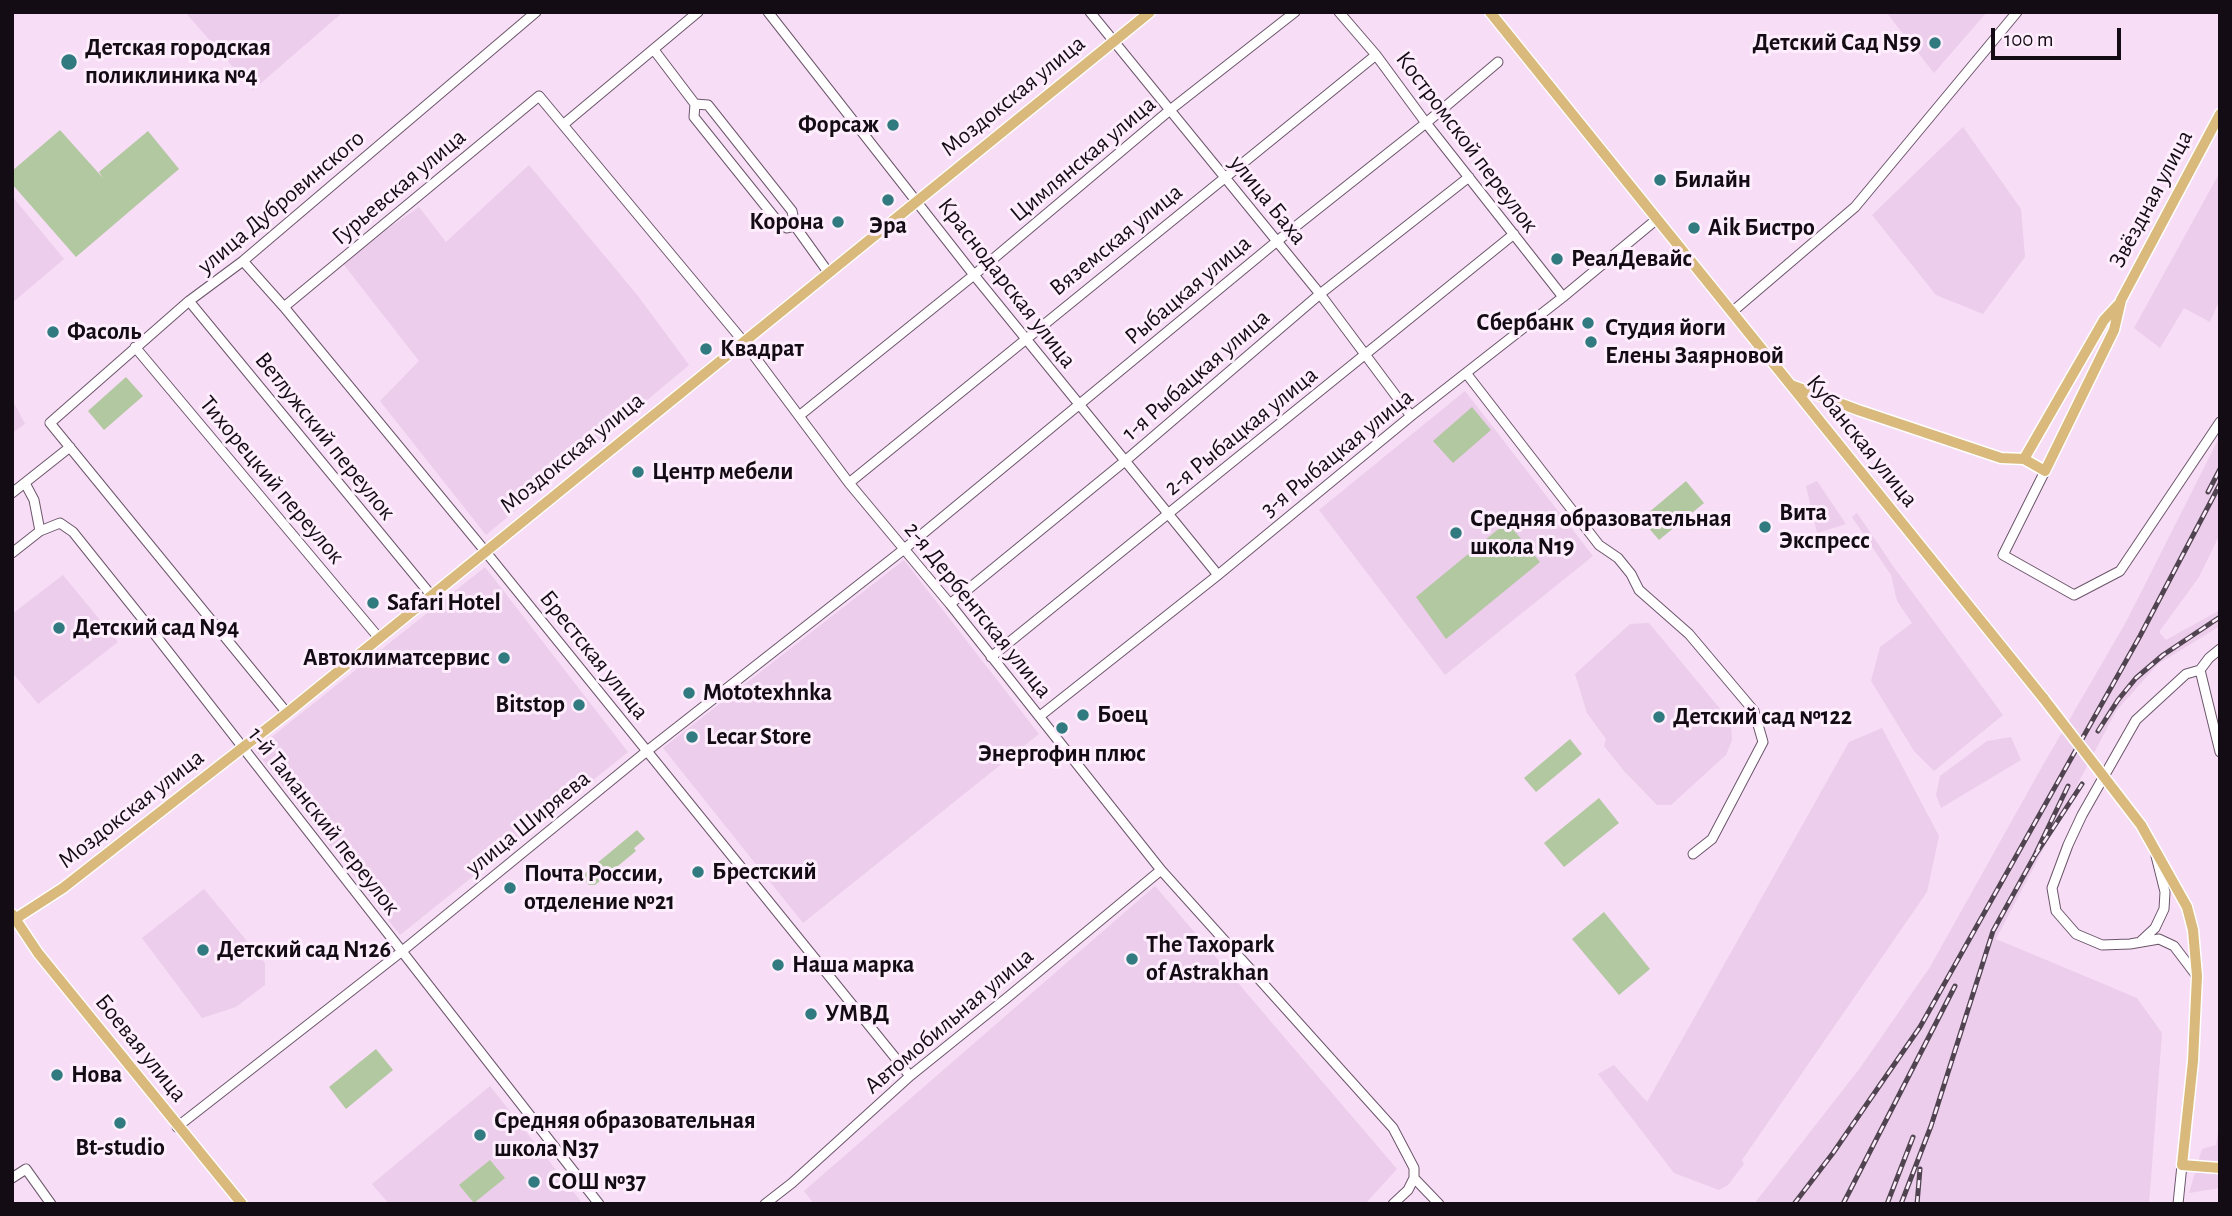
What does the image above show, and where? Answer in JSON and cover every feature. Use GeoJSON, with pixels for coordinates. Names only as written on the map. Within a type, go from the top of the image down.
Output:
{"type":"FeatureCollection","features":[{"type":"Feature","properties":{"kind":"main road","name":"Моздокская улица"},"geometry":{"type":"LineString","coordinates":[[13,918],[63,888],[244,748],[1150,12]]}},
{"type":"Feature","properties":{"kind":"main road","name":"Кубанская улица"},"geometry":{"type":"LineString","coordinates":[[1490,12],[2044,699],[2141,825],[2187,907],[2193,930],[2197,976],[2193,1061],[2182,1165]]}},
{"type":"Feature","properties":{"kind":"main road","name":"Звёздная улица"},"geometry":{"type":"LineString","coordinates":[[2120,303],[2220,114]]}},
{"type":"Feature","properties":{"kind":"main road"},"geometry":{"type":"LineString","coordinates":[[2024,459],[2104,320],[2120,303]]}},
{"type":"Feature","properties":{"kind":"main road"},"geometry":{"type":"LineString","coordinates":[[1788,384],[2001,458],[2024,459],[2045,471],[2114,330],[2120,303]]}},
{"type":"Feature","properties":{"kind":"main road","name":"Боевая улица"},"geometry":{"type":"LineString","coordinates":[[13,918],[177,1127],[242,1204]]}},
{"type":"Feature","properties":{"kind":"main road"},"geometry":{"type":"LineString","coordinates":[[2182,1165],[2219,1166]]}},
{"type":"Feature","properties":{"kind":"street","name":"улица Дубровинского"},"geometry":{"type":"LineString","coordinates":[[70,447],[50,423],[190,301],[243,261],[536,12]]}},
{"type":"Feature","properties":{"kind":"street"},"geometry":{"type":"LineString","coordinates":[[564,124],[698,12]]}},
{"type":"Feature","properties":{"kind":"street","name":"Краснодарская улица"},"geometry":{"type":"LineString","coordinates":[[768,12],[974,275],[1218,575]]}},
{"type":"Feature","properties":{"kind":"street","name":"улица Баха"},"geometry":{"type":"LineString","coordinates":[[1090,12],[1320,294],[1411,416]]}},
{"type":"Feature","properties":{"kind":"street","name":"Цимлянская улица"},"geometry":{"type":"LineString","coordinates":[[799,416],[974,275],[1170,110],[1295,12]]}},
{"type":"Feature","properties":{"kind":"street","name":"Костромской переулок"},"geometry":{"type":"LineString","coordinates":[[1339,12],[1376,55],[1563,297]]}},
{"type":"Feature","properties":{"kind":"street"},"geometry":{"type":"LineString","coordinates":[[1732,312],[1855,206],[2017,12]]}},
{"type":"Feature","properties":{"kind":"street"},"geometry":{"type":"LineString","coordinates":[[654,51],[695,104],[694,117],[779,223],[787,228],[794,226]]}},
{"type":"Feature","properties":{"kind":"street","name":"Вяземская улица"},"geometry":{"type":"LineString","coordinates":[[849,483],[1376,55]]}},
{"type":"Feature","properties":{"kind":"street","name":"Рыбацкая улица"},"geometry":{"type":"LineString","coordinates":[[903,550],[1498,62]]}},
{"type":"Feature","properties":{"kind":"street","name":"2-я Дербентская улица"},"geometry":{"type":"LineString","coordinates":[[539,96],[743,341],[849,483],[950,604],[1161,870],[1393,1128],[1414,1168],[1414,1178]]}},
{"type":"Feature","properties":{"kind":"street","name":"Гурьевская улица"},"geometry":{"type":"LineString","coordinates":[[284,307],[539,96]]}},
{"type":"Feature","properties":{"kind":"street"},"geometry":{"type":"LineString","coordinates":[[695,104],[708,105],[792,211],[794,226],[828,272]]}},
{"type":"Feature","properties":{"kind":"street","name":"1-я Рыбацкая улица"},"geometry":{"type":"LineString","coordinates":[[950,604],[1125,461],[1320,294],[1469,177]]}},
{"type":"Feature","properties":{"kind":"street","name":"3-я Рыбацкая улица"},"geometry":{"type":"LineString","coordinates":[[1040,716],[1657,219]]}},
{"type":"Feature","properties":{"kind":"street","name":"2-я Рыбацкая улица"},"geometry":{"type":"LineString","coordinates":[[991,657],[1514,234]]}},
{"type":"Feature","properties":{"kind":"street","name":"Брестская улица"},"geometry":{"type":"LineString","coordinates":[[243,261],[485,551],[910,1076]]}},
{"type":"Feature","properties":{"kind":"street","name":"Ветлужский переулок"},"geometry":{"type":"LineString","coordinates":[[190,301],[431,595]]}},
{"type":"Feature","properties":{"kind":"street","name":"Тихорецкий переулок"},"geometry":{"type":"LineString","coordinates":[[135,348],[379,638]]}},
{"type":"Feature","properties":{"kind":"street"},"geometry":{"type":"LineString","coordinates":[[1466,373],[1599,545],[1618,558],[1639,590],[1689,634],[1754,711],[1763,742],[1712,839],[1693,854]]}},
{"type":"Feature","properties":{"kind":"street"},"geometry":{"type":"LineString","coordinates":[[2045,471],[2003,555],[2074,594],[2120,571],[2220,422]]}},
{"type":"Feature","properties":{"kind":"street"},"geometry":{"type":"LineString","coordinates":[[12,493],[70,447],[287,713]]}},
{"type":"Feature","properties":{"kind":"street"},"geometry":{"type":"LineString","coordinates":[[12,553],[40,531],[34,500],[25,483]]}},
{"type":"Feature","properties":{"kind":"street","name":"1-й Таманский переулок"},"geometry":{"type":"LineString","coordinates":[[40,531],[60,523],[73,532],[598,1204]]}},
{"type":"Feature","properties":{"kind":"street","name":"улица Ширяева"},"geometry":{"type":"LineString","coordinates":[[177,1127],[401,952],[647,751],[903,550]]}},
{"type":"Feature","properties":{"kind":"street"},"geometry":{"type":"LineString","coordinates":[[2197,976],[2174,946],[2159,939],[2130,944],[2102,944],[2076,934],[2056,911],[2052,888],[2082,815],[2136,720],[2186,674],[2200,670],[2220,649]]}},
{"type":"Feature","properties":{"kind":"street"},"geometry":{"type":"LineString","coordinates":[[2200,670],[2220,752]]}},
{"type":"Feature","properties":{"kind":"street"},"geometry":{"type":"LineString","coordinates":[[2141,941],[2155,928],[2164,909],[2165,892],[2153,845]]}},
{"type":"Feature","properties":{"kind":"street","name":"Автомобильная улица"},"geometry":{"type":"LineString","coordinates":[[765,1204],[792,1183],[910,1076],[1161,870]]}},
{"type":"Feature","properties":{"kind":"street"},"geometry":{"type":"LineString","coordinates":[[2178,1204],[2182,1165]]}},
{"type":"Feature","properties":{"kind":"street"},"geometry":{"type":"LineString","coordinates":[[12,1178],[26,1169],[51,1204]]}},
{"type":"Feature","properties":{"kind":"street"},"geometry":{"type":"LineString","coordinates":[[1393,1204],[1408,1189],[1414,1178],[1439,1204]]}},
{"type":"Feature","properties":{"kind":"shaded area"},"geometry":{"type":"Polygon","coordinates":[[[185,12],[343,12],[253,90],[185,12]]]}},
{"type":"Feature","properties":{"kind":"shaded area","name":"Детский Сад N59"},"geometry":{"type":"Polygon","coordinates":[[[1886,12],[1987,12],[1934,73],[1886,12]]]}},
{"type":"Feature","properties":{"kind":"shaded area"},"geometry":{"type":"Polygon","coordinates":[[[1963,127],[2021,209],[2025,257],[1983,314],[1936,295],[1872,215],[1963,127]]]}},
{"type":"Feature","properties":{"kind":"shaded area"},"geometry":{"type":"Polygon","coordinates":[[[529,165],[638,296],[689,365],[486,535],[380,401],[419,361],[341,261],[419,207],[446,242],[529,165]]]}},
{"type":"Feature","properties":{"kind":"shaded area"},"geometry":{"type":"Polygon","coordinates":[[[2220,172],[2220,299],[2210,322],[2184,308],[2160,348],[2134,328],[2220,172]]]}},
{"type":"Feature","properties":{"kind":"shaded area"},"geometry":{"type":"Polygon","coordinates":[[[12,196],[64,259],[12,303],[12,196]]]}},
{"type":"Feature","properties":{"kind":"shaded area","name":"Средняя образовательная школа N19"},"geometry":{"type":"Polygon","coordinates":[[[1465,391],[1593,556],[1445,675],[1319,510],[1465,391]]]}},
{"type":"Feature","properties":{"kind":"shaded area"},"geometry":{"type":"Polygon","coordinates":[[[12,399],[25,424],[12,433],[12,399]]]}},
{"type":"Feature","properties":{"kind":"shaded area"},"geometry":{"type":"Polygon","coordinates":[[[2220,436],[2220,534],[2199,577],[2159,632],[2166,640],[2220,610],[2220,626],[2158,664],[2116,711],[1996,939],[2137,998],[2162,1033],[2149,1204],[1754,1204],[1860,1068],[1930,967],[2126,622],[2220,436]]]}},
{"type":"Feature","properties":{"kind":"shaded area"},"geometry":{"type":"Polygon","coordinates":[[[1817,481],[1846,524],[1817,533],[1806,486],[1817,481]]]}},
{"type":"Feature","properties":{"kind":"shaded area"},"geometry":{"type":"Polygon","coordinates":[[[1857,513],[2003,715],[1934,771],[1914,751],[1871,681],[1880,647],[1912,623],[1897,601],[1891,575],[1852,517],[1857,513]]]}},
{"type":"Feature","properties":{"kind":"shaded area"},"geometry":{"type":"Polygon","coordinates":[[[904,560],[1039,734],[803,923],[663,748],[904,560]]]}},
{"type":"Feature","properties":{"kind":"shaded area"},"geometry":{"type":"Polygon","coordinates":[[[485,567],[628,752],[400,935],[255,750],[485,567]]]}},
{"type":"Feature","properties":{"kind":"shaded area","name":"Детский сад N94"},"geometry":{"type":"Polygon","coordinates":[[[63,575],[118,642],[38,704],[12,672],[12,614],[63,575]]]}},
{"type":"Feature","properties":{"kind":"shaded area","name":"Детский сад №122"},"geometry":{"type":"Polygon","coordinates":[[[1649,623],[1731,722],[1732,740],[1726,755],[1671,805],[1657,805],[1604,746],[1606,739],[1587,713],[1575,674],[1630,624],[1649,623]]]}},
{"type":"Feature","properties":{"kind":"shaded area"},"geometry":{"type":"Polygon","coordinates":[[[1882,728],[1939,836],[1927,892],[1742,1160],[1744,1164],[1728,1185],[1719,1190],[1674,1173],[1598,1074],[1614,1065],[1647,1102],[1849,742],[1882,728]]]}},
{"type":"Feature","properties":{"kind":"shaded area"},"geometry":{"type":"Polygon","coordinates":[[[2011,737],[2021,760],[1941,808],[1936,795],[1940,776],[1987,741],[2011,737]]]}},
{"type":"Feature","properties":{"kind":"shaded area"},"geometry":{"type":"Polygon","coordinates":[[[1155,886],[1397,1169],[1365,1204],[814,1204],[804,1191],[1155,886]]]}},
{"type":"Feature","properties":{"kind":"shaded area","name":"Детский сад N126"},"geometry":{"type":"Polygon","coordinates":[[[204,889],[265,963],[265,985],[236,1007],[202,1018],[142,938],[204,889]]]}},
{"type":"Feature","properties":{"kind":"shaded area","name":"Средняя образовательная школа N37"},"geometry":{"type":"Polygon","coordinates":[[[490,1086],[583,1204],[389,1204],[372,1184],[490,1086]]]}},
{"type":"Feature","properties":{"kind":"shaded area"},"geometry":{"type":"Polygon","coordinates":[[[2220,1119],[2220,1188],[2189,1193],[2202,1149],[2216,1145],[2220,1119]]]}},
{"type":"Feature","properties":{"kind":"green space"},"geometry":{"type":"Polygon","coordinates":[[[60,130],[103,178],[99,172],[148,131],[179,169],[76,257],[12,184],[12,171],[60,130]]]}},
{"type":"Feature","properties":{"kind":"green space"},"geometry":{"type":"Polygon","coordinates":[[[126,377],[143,396],[104,430],[88,411],[126,377]]]}},
{"type":"Feature","properties":{"kind":"green space"},"geometry":{"type":"Polygon","coordinates":[[[1472,407],[1491,430],[1453,463],[1433,441],[1472,407]]]}},
{"type":"Feature","properties":{"kind":"green space"},"geometry":{"type":"Polygon","coordinates":[[[1686,481],[1704,503],[1659,540],[1641,519],[1686,481]]]}},
{"type":"Feature","properties":{"kind":"green space"},"geometry":{"type":"Polygon","coordinates":[[[1507,522],[1540,562],[1446,639],[1416,597],[1507,522]]]}},
{"type":"Feature","properties":{"kind":"green space"},"geometry":{"type":"Polygon","coordinates":[[[1570,739],[1582,754],[1536,792],[1524,778],[1570,739]]]}},
{"type":"Feature","properties":{"kind":"green space"},"geometry":{"type":"Polygon","coordinates":[[[1599,798],[1619,823],[1564,867],[1544,843],[1599,798]]]}},
{"type":"Feature","properties":{"kind":"green space"},"geometry":{"type":"Polygon","coordinates":[[[637,830],[645,839],[634,848],[636,851],[595,885],[589,885],[584,880],[584,874],[637,830]]]}},
{"type":"Feature","properties":{"kind":"green space"},"geometry":{"type":"Polygon","coordinates":[[[1604,912],[1650,969],[1619,995],[1572,939],[1604,912]]]}},
{"type":"Feature","properties":{"kind":"green space"},"geometry":{"type":"Polygon","coordinates":[[[376,1049],[393,1070],[346,1109],[329,1087],[376,1049]]]}},
{"type":"Feature","properties":{"kind":"green space"},"geometry":{"type":"Polygon","coordinates":[[[490,1160],[505,1178],[474,1203],[459,1185],[490,1160]]]}},
{"type":"Feature","properties":{"kind":"railway"},"geometry":{"type":"LineString","coordinates":[[2208,492],[2220,469]]}},
{"type":"Feature","properties":{"kind":"railway"},"geometry":{"type":"LineString","coordinates":[[1794,1204],[1833,1153],[1920,1027],[2140,636],[2220,484]]}},
{"type":"Feature","properties":{"kind":"railway"},"geometry":{"type":"LineString","coordinates":[[2098,731],[2136,678],[2163,655],[2220,617]]}},
{"type":"Feature","properties":{"kind":"railway"},"geometry":{"type":"LineString","coordinates":[[2068,786],[2034,857],[2082,784]]}},
{"type":"Feature","properties":{"kind":"railway"},"geometry":{"type":"LineString","coordinates":[[1901,1204],[1931,1126],[1993,931],[2034,857]]}},
{"type":"Feature","properties":{"kind":"railway"},"geometry":{"type":"LineString","coordinates":[[1843,1204],[1955,986]]}},
{"type":"Feature","properties":{"kind":"railway"},"geometry":{"type":"LineString","coordinates":[[1887,1204],[1913,1137]]}},
{"type":"Feature","properties":{"kind":"railway"},"geometry":{"type":"LineString","coordinates":[[1917,1204],[1920,1169]]}},
{"type":"Feature","properties":{"kind":"place","name":"Детский Сад N59"},"geometry":{"type":"Point","coordinates":[1935,43]}},
{"type":"Feature","properties":{"kind":"place","name":"Детская городская поликлиника №4"},"geometry":{"type":"Point","coordinates":[69,62]}},
{"type":"Feature","properties":{"kind":"place","name":"Форсаж"},"geometry":{"type":"Point","coordinates":[893,125]}},
{"type":"Feature","properties":{"kind":"place","name":"Билайн"},"geometry":{"type":"Point","coordinates":[1660,180]}},
{"type":"Feature","properties":{"kind":"place","name":"Эра"},"geometry":{"type":"Point","coordinates":[888,200]}},
{"type":"Feature","properties":{"kind":"place","name":"Корона"},"geometry":{"type":"Point","coordinates":[838,222]}},
{"type":"Feature","properties":{"kind":"place","name":"Aik Бистро"},"geometry":{"type":"Point","coordinates":[1694,228]}},
{"type":"Feature","properties":{"kind":"place","name":"РеалДевайс"},"geometry":{"type":"Point","coordinates":[1557,259]}},
{"type":"Feature","properties":{"kind":"place","name":"Сбербанк"},"geometry":{"type":"Point","coordinates":[1588,323]}},
{"type":"Feature","properties":{"kind":"place","name":"Фасоль"},"geometry":{"type":"Point","coordinates":[53,332]}},
{"type":"Feature","properties":{"kind":"place","name":"Студия йоги Елены Заярновой"},"geometry":{"type":"Point","coordinates":[1591,342]}},
{"type":"Feature","properties":{"kind":"place","name":"Квадрат"},"geometry":{"type":"Point","coordinates":[706,349]}},
{"type":"Feature","properties":{"kind":"place","name":"Центр мебели"},"geometry":{"type":"Point","coordinates":[638,472]}},
{"type":"Feature","properties":{"kind":"place","name":"Вита Экспресс"},"geometry":{"type":"Point","coordinates":[1765,527]}},
{"type":"Feature","properties":{"kind":"place","name":"Средняя образовательная школа N19"},"geometry":{"type":"Point","coordinates":[1456,533]}},
{"type":"Feature","properties":{"kind":"place","name":"Safari Hotel"},"geometry":{"type":"Point","coordinates":[373,603]}},
{"type":"Feature","properties":{"kind":"place","name":"Детский сад N94"},"geometry":{"type":"Point","coordinates":[59,628]}},
{"type":"Feature","properties":{"kind":"place","name":"Автоклиматсервис"},"geometry":{"type":"Point","coordinates":[504,658]}},
{"type":"Feature","properties":{"kind":"place","name":"Mototexhnka"},"geometry":{"type":"Point","coordinates":[689,693]}},
{"type":"Feature","properties":{"kind":"place","name":"Bitstop"},"geometry":{"type":"Point","coordinates":[579,705]}},
{"type":"Feature","properties":{"kind":"place","name":"Боец"},"geometry":{"type":"Point","coordinates":[1083,715]}},
{"type":"Feature","properties":{"kind":"place","name":"Детский сад №122"},"geometry":{"type":"Point","coordinates":[1659,717]}},
{"type":"Feature","properties":{"kind":"place","name":"Энергофин плюс"},"geometry":{"type":"Point","coordinates":[1062,728]}},
{"type":"Feature","properties":{"kind":"place","name":"Lecar Store"},"geometry":{"type":"Point","coordinates":[692,737]}},
{"type":"Feature","properties":{"kind":"place","name":"Брестский"},"geometry":{"type":"Point","coordinates":[698,872]}},
{"type":"Feature","properties":{"kind":"place","name":"Почта России, отделение №21"},"geometry":{"type":"Point","coordinates":[510,888]}},
{"type":"Feature","properties":{"kind":"place","name":"Детский сад N126"},"geometry":{"type":"Point","coordinates":[203,950]}},
{"type":"Feature","properties":{"kind":"place","name":"The Taxopark of Astrakhan"},"geometry":{"type":"Point","coordinates":[1132,959]}},
{"type":"Feature","properties":{"kind":"place","name":"Наша марка"},"geometry":{"type":"Point","coordinates":[778,965]}},
{"type":"Feature","properties":{"kind":"place","name":"УМВД"},"geometry":{"type":"Point","coordinates":[811,1014]}},
{"type":"Feature","properties":{"kind":"place","name":"Нова"},"geometry":{"type":"Point","coordinates":[57,1075]}},
{"type":"Feature","properties":{"kind":"place","name":"Bt-studio"},"geometry":{"type":"Point","coordinates":[120,1123]}},
{"type":"Feature","properties":{"kind":"place","name":"Средняя образовательная школа N37"},"geometry":{"type":"Point","coordinates":[480,1135]}},
{"type":"Feature","properties":{"kind":"place","name":"СОШ №37"},"geometry":{"type":"Point","coordinates":[534,1182]}}]}
